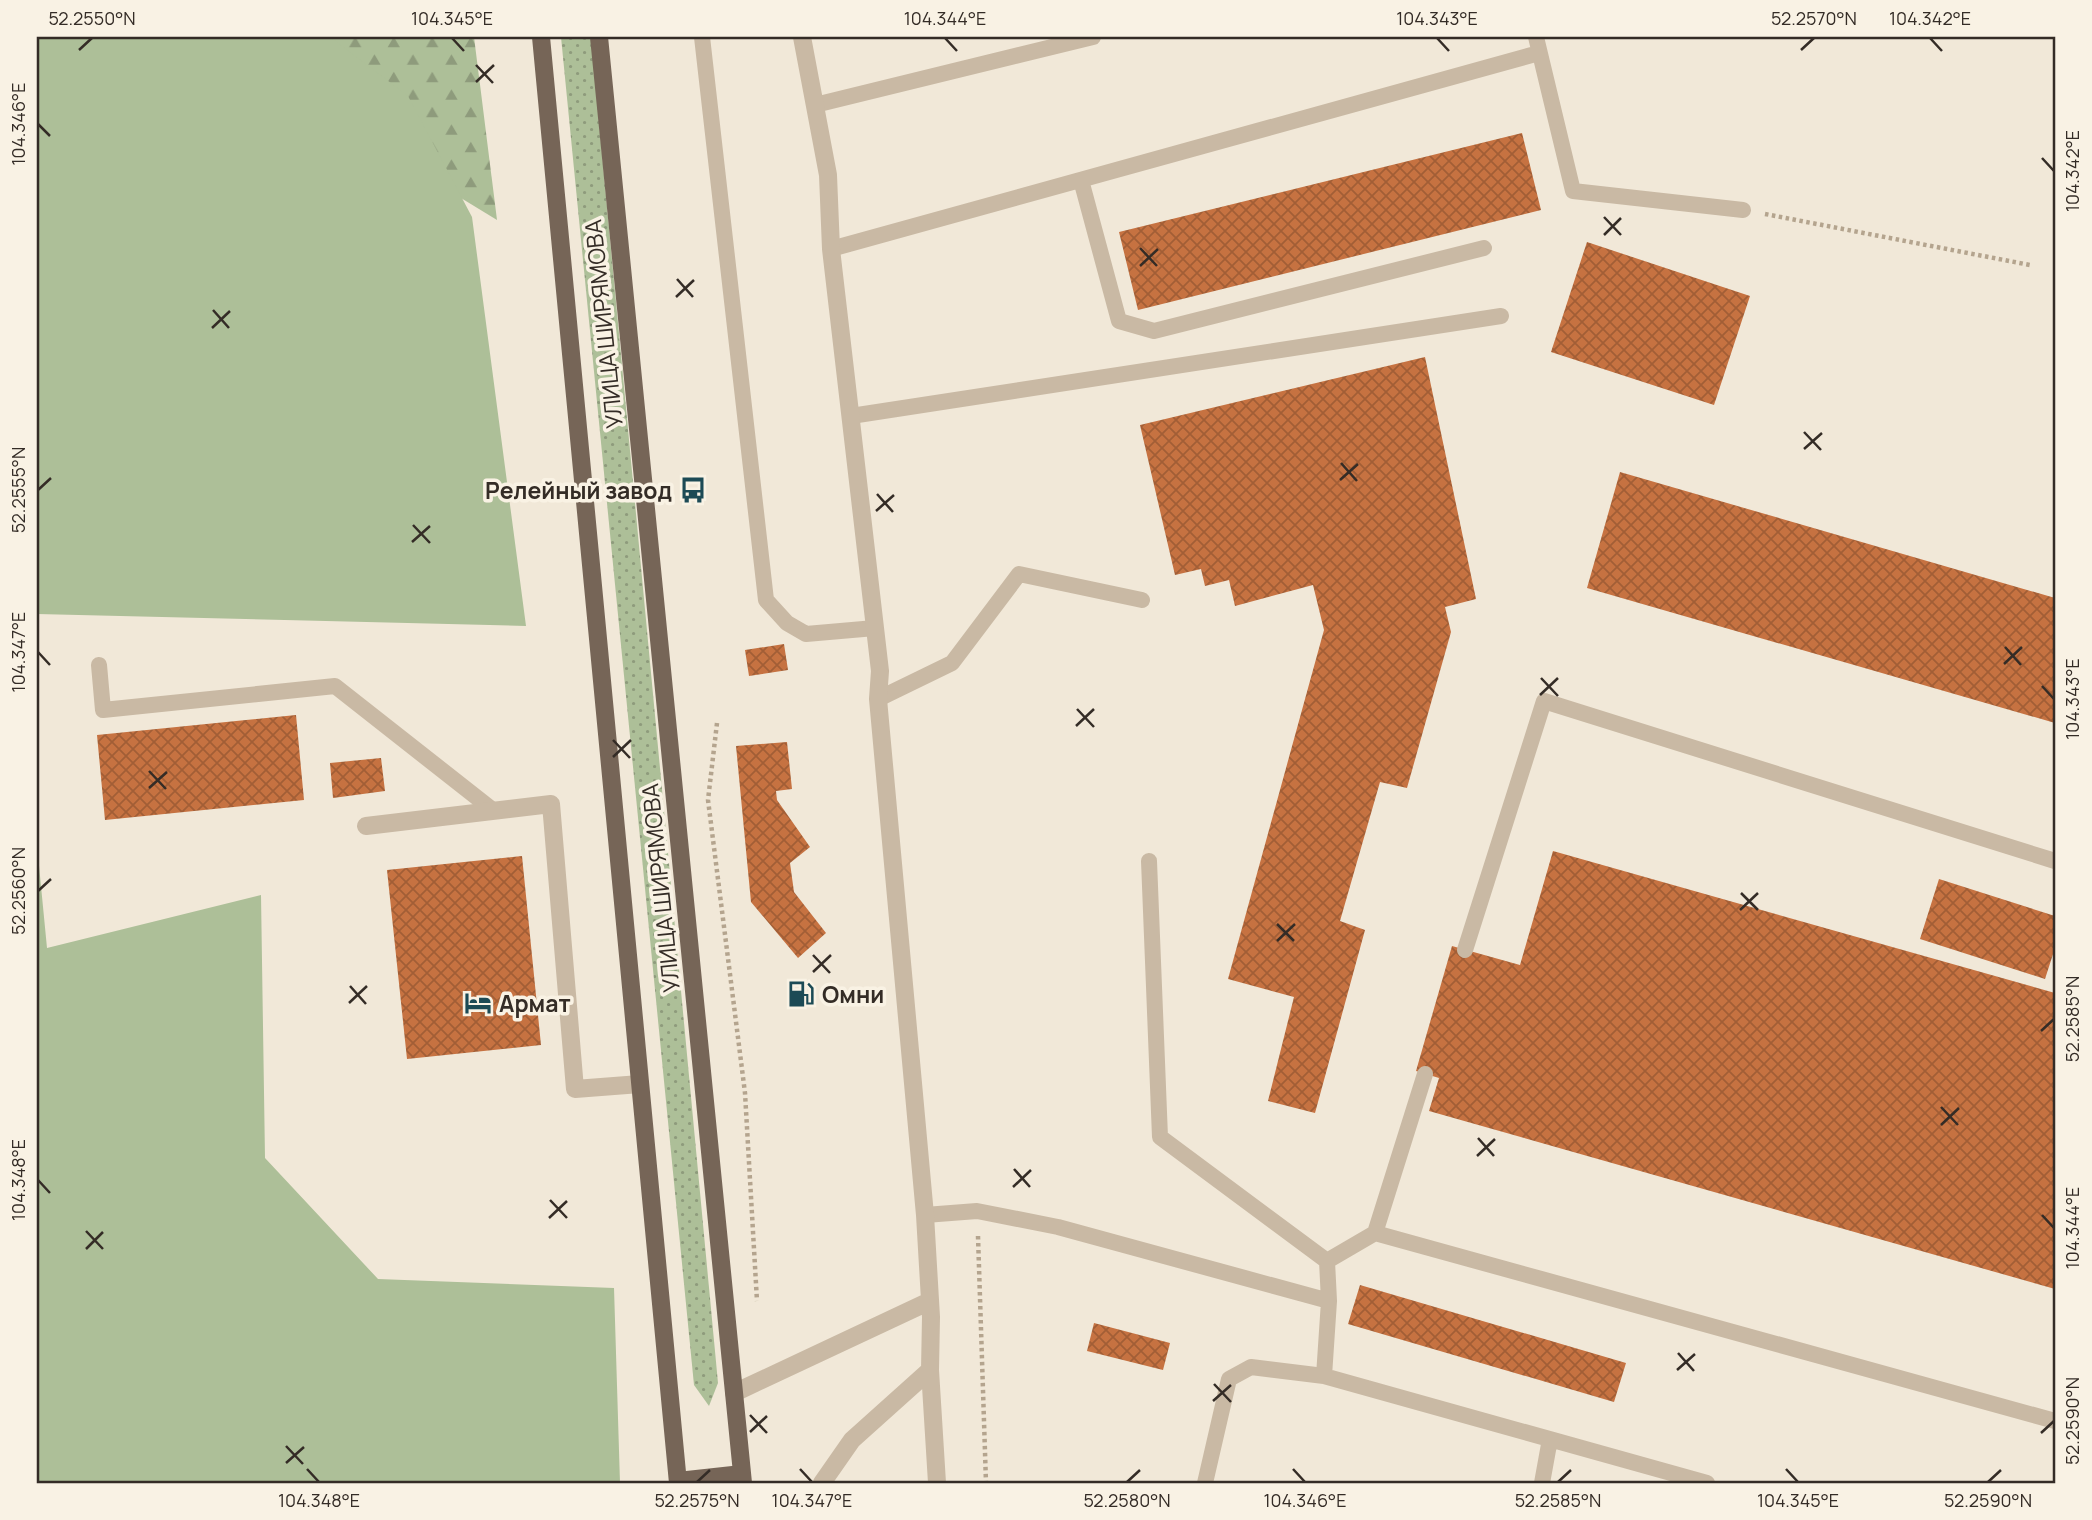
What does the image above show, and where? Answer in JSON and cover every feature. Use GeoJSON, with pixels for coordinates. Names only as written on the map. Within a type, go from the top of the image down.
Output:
{"type":"FeatureCollection","features":[{"type":"Feature","properties":{"kind":"main road","name":"УЛИЦА ШИРЯМОВА"},"geometry":{"type":"LineString","coordinates":[[541,37],[678,1482]]}},
{"type":"Feature","properties":{"kind":"main road","name":"УЛИЦА ШИРЯМОВА"},"geometry":{"type":"LineString","coordinates":[[599,37],[742,1478]]}},
{"type":"Feature","properties":{"kind":"main road"},"geometry":{"type":"LineString","coordinates":[[678,1482],[742,1478]]}},
{"type":"Feature","properties":{"kind":"street"},"geometry":{"type":"LineString","coordinates":[[802,37],[828,175],[831,249],[880,671],[878,699],[925,1215],[937,1483]]}},
{"type":"Feature","properties":{"kind":"street"},"geometry":{"type":"LineString","coordinates":[[366,826],[551,804],[575,1089],[640,1084]]}},
{"type":"Feature","properties":{"kind":"street"},"geometry":{"type":"LineString","coordinates":[[734,1393],[930,1301]]}},
{"type":"Feature","properties":{"kind":"street"},"geometry":{"type":"LineString","coordinates":[[822,1483],[852,1440],[930,1370]]}},
{"type":"Feature","properties":{"kind":"lane"},"geometry":{"type":"LineString","coordinates":[[702,37],[766,600],[787,622],[806,634],[875,628]]}},
{"type":"Feature","properties":{"kind":"lane"},"geometry":{"type":"LineString","coordinates":[[815,105],[1093,37]]}},
{"type":"Feature","properties":{"kind":"lane"},"geometry":{"type":"LineString","coordinates":[[831,249],[1081,180],[1538,45],[1573,191],[1743,210]]}},
{"type":"Feature","properties":{"kind":"lane"},"geometry":{"type":"LineString","coordinates":[[1081,180],[1119,321],[1154,331],[1484,248]]}},
{"type":"Feature","properties":{"kind":"lane"},"geometry":{"type":"LineString","coordinates":[[851,416],[1501,316]]}},
{"type":"Feature","properties":{"kind":"lane"},"geometry":{"type":"LineString","coordinates":[[878,699],[952,663],[1019,575],[1142,600]]}},
{"type":"Feature","properties":{"kind":"lane"},"geometry":{"type":"LineString","coordinates":[[99,665],[103,710],[335,686],[494,810]]}},
{"type":"Feature","properties":{"kind":"lane"},"geometry":{"type":"LineString","coordinates":[[1465,950],[1544,701],[2055,861]]}},
{"type":"Feature","properties":{"kind":"lane"},"geometry":{"type":"LineString","coordinates":[[1149,861],[1160,1137],[1327,1261]]}},
{"type":"Feature","properties":{"kind":"lane"},"geometry":{"type":"LineString","coordinates":[[1327,1261],[1376,1233],[1424,1074]]}},
{"type":"Feature","properties":{"kind":"lane"},"geometry":{"type":"LineString","coordinates":[[925,1215],[977,1210],[1058,1227],[1329,1301]]}},
{"type":"Feature","properties":{"kind":"lane"},"geometry":{"type":"LineString","coordinates":[[1376,1233],[2055,1421]]}},
{"type":"Feature","properties":{"kind":"lane"},"geometry":{"type":"LineString","coordinates":[[1324,1376],[1329,1301],[1327,1261]]}},
{"type":"Feature","properties":{"kind":"lane"},"geometry":{"type":"LineString","coordinates":[[1205,1483],[1228,1379],[1251,1367],[1324,1376],[1707,1483]]}},
{"type":"Feature","properties":{"kind":"lane"},"geometry":{"type":"LineString","coordinates":[[1542,1483],[1550,1439]]}},
{"type":"Feature","properties":{"kind":"path"},"geometry":{"type":"LineString","coordinates":[[1743,210],[2030,265]]}},
{"type":"Feature","properties":{"kind":"path"},"geometry":{"type":"LineString","coordinates":[[717,723],[708,800],[745,1093],[757,1301]]}},
{"type":"Feature","properties":{"kind":"path"},"geometry":{"type":"LineString","coordinates":[[977,1210],[986,1483]]}},
{"type":"Feature","properties":{"kind":"green space"},"geometry":{"type":"Polygon","coordinates":[[[37,37],[330,37],[408,96],[472,217],[526,626],[37,614],[37,37]]]}},
{"type":"Feature","properties":{"kind":"green space"},"geometry":{"type":"Polygon","coordinates":[[[197,37],[474,37],[497,220],[197,37]]]}},
{"type":"Feature","properties":{"kind":"green space"},"geometry":{"type":"Polygon","coordinates":[[[561,37],[591,37],[718,1383],[709,1406],[694,1385],[561,37]]]}},
{"type":"Feature","properties":{"kind":"green space"},"geometry":{"type":"Polygon","coordinates":[[[37,845],[47,948],[261,895],[265,1158],[378,1279],[614,1288],[620,1483],[37,1483],[37,845]]]}},
{"type":"Feature","properties":{"kind":"building"},"geometry":{"type":"Polygon","coordinates":[[[1522,133],[1541,210],[1138,310],[1119,232],[1522,133]]]}},
{"type":"Feature","properties":{"kind":"building"},"geometry":{"type":"Polygon","coordinates":[[[1587,242],[1750,296],[1714,405],[1551,352],[1587,242]]]}},
{"type":"Feature","properties":{"kind":"building"},"geometry":{"type":"Polygon","coordinates":[[[1425,357],[1476,599],[1445,607],[1451,632],[1407,788],[1380,782],[1340,921],[1365,930],[1315,1113],[1268,1101],[1294,997],[1228,979],[1324,630],[1313,585],[1235,606],[1229,580],[1205,586],[1201,569],[1175,575],[1140,425],[1425,357]]]}},
{"type":"Feature","properties":{"kind":"building"},"geometry":{"type":"Polygon","coordinates":[[[1620,472],[2055,598],[2055,723],[1587,588],[1620,472]]]}},
{"type":"Feature","properties":{"kind":"building"},"geometry":{"type":"Polygon","coordinates":[[[784,644],[788,670],[749,676],[745,650],[784,644]]]}},
{"type":"Feature","properties":{"kind":"building"},"geometry":{"type":"Polygon","coordinates":[[[296,715],[304,800],[105,820],[97,735],[296,715]]]}},
{"type":"Feature","properties":{"kind":"building"},"geometry":{"type":"Polygon","coordinates":[[[787,742],[792,789],[776,791],[777,800],[810,847],[790,863],[794,892],[826,933],[798,958],[751,902],[736,746],[787,742]]]}},
{"type":"Feature","properties":{"kind":"building"},"geometry":{"type":"Polygon","coordinates":[[[381,758],[385,791],[333,798],[330,763],[381,758]]]}},
{"type":"Feature","properties":{"kind":"building"},"geometry":{"type":"Polygon","coordinates":[[[1553,851],[2055,993],[2055,1289],[1429,1111],[1439,1078],[1416,1071],[1452,946],[1520,965],[1553,851]]]}},
{"type":"Feature","properties":{"kind":"building"},"geometry":{"type":"Polygon","coordinates":[[[522,856],[541,1045],[407,1059],[387,870],[522,856]]]}},
{"type":"Feature","properties":{"kind":"building"},"geometry":{"type":"Polygon","coordinates":[[[1939,879],[2055,916],[2055,948],[2045,979],[1920,939],[1939,879]]]}},
{"type":"Feature","properties":{"kind":"building"},"geometry":{"type":"Polygon","coordinates":[[[1360,1285],[1626,1363],[1614,1402],[1348,1324],[1360,1285]]]}},
{"type":"Feature","properties":{"kind":"building"},"geometry":{"type":"Polygon","coordinates":[[[1094,1323],[1170,1343],[1163,1370],[1087,1351],[1094,1323]]]}},
{"type":"Feature","properties":{"kind":"place","name":"Релейный завод"},"geometry":{"type":"Point","coordinates":[693,490]}},
{"type":"Feature","properties":{"kind":"place","name":"Омни"},"geometry":{"type":"Point","coordinates":[801,994]}},
{"type":"Feature","properties":{"kind":"place","name":"Армат"},"geometry":{"type":"Point","coordinates":[478,1003]}}]}
